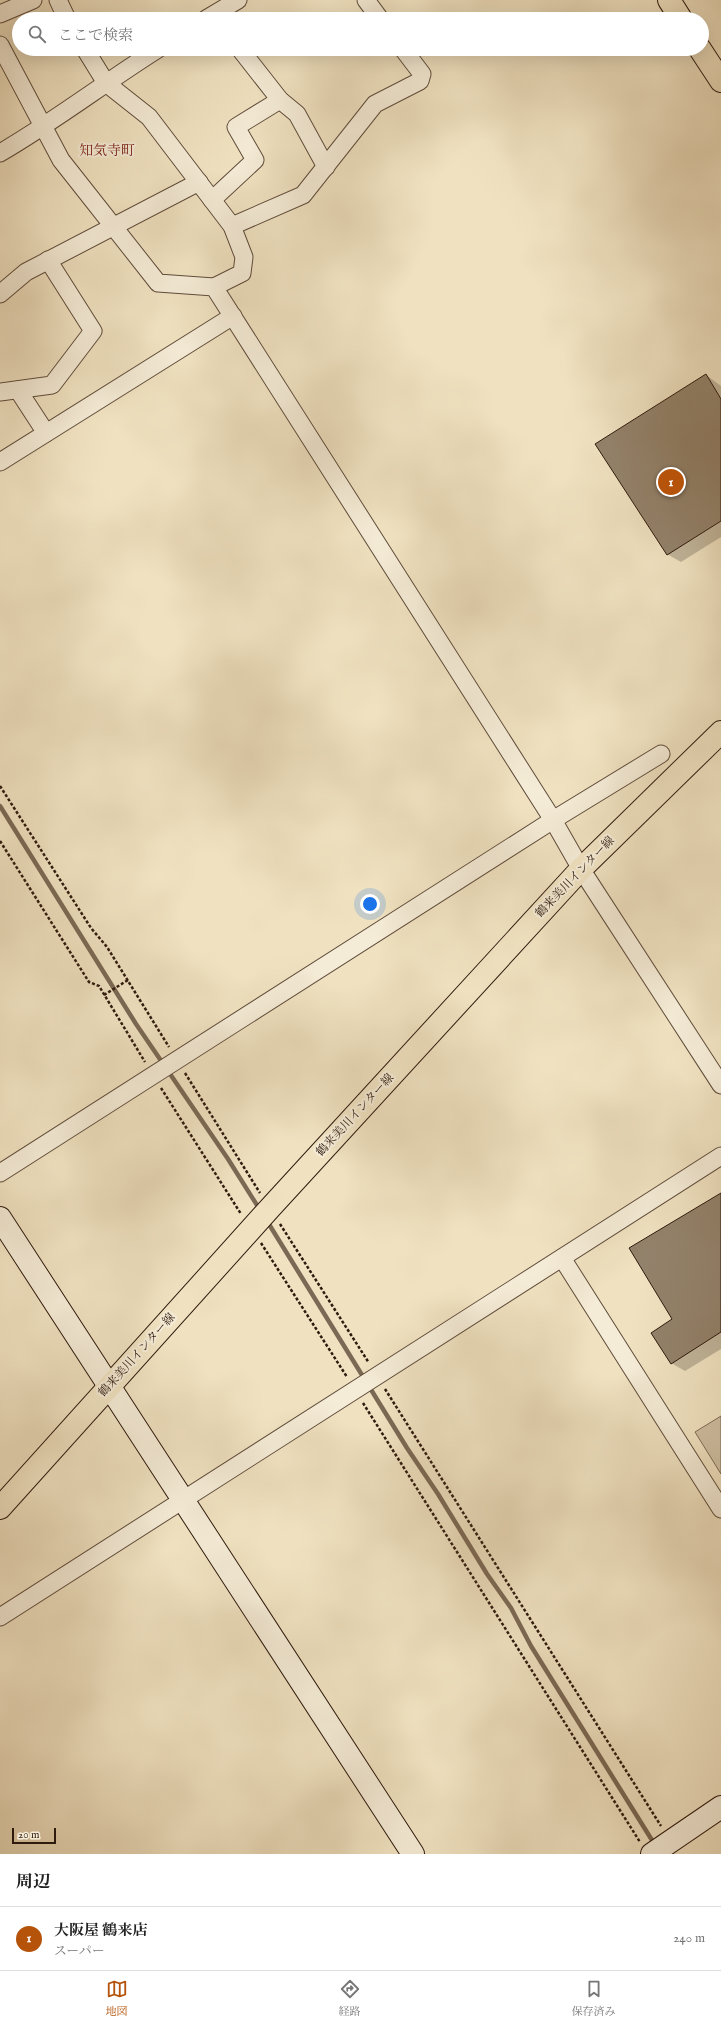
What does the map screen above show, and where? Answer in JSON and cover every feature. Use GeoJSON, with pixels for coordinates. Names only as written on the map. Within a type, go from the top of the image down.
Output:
{"type":"FeatureCollection","features":[{"type":"Feature","properties":{"kind":"main road"},"geometry":{"type":"LineString","coordinates":[[669,0],[677,12]]}},
{"type":"Feature","properties":{"kind":"main road"},"geometry":{"type":"LineString","coordinates":[[705,56],[721,81]]}},
{"type":"Feature","properties":{"kind":"main road","name":"鶴来美川インター線"},"geometry":{"type":"LineString","coordinates":[[0,1508],[270,1208],[582,869],[721,732]]}},
{"type":"Feature","properties":{"kind":"street"},"geometry":{"type":"LineString","coordinates":[[0,14],[33,0]]}},
{"type":"Feature","properties":{"kind":"street"},"geometry":{"type":"LineString","coordinates":[[58,0],[64,12]]}},
{"type":"Feature","properties":{"kind":"street"},"geometry":{"type":"LineString","coordinates":[[215,12],[238,0]]}},
{"type":"Feature","properties":{"kind":"street"},"geometry":{"type":"LineString","coordinates":[[366,0],[375,12]]}},
{"type":"Feature","properties":{"kind":"street"},"geometry":{"type":"LineString","coordinates":[[0,48],[61,160],[158,283],[214,287],[242,273],[244,257],[232,226],[149,117],[106,83],[89,56]]}},
{"type":"Feature","properties":{"kind":"street"},"geometry":{"type":"LineString","coordinates":[[0,153],[44,128],[106,83],[147,56]]}},
{"type":"Feature","properties":{"kind":"street"},"geometry":{"type":"LineString","coordinates":[[245,56],[280,100],[297,114],[326,167]]}},
{"type":"Feature","properties":{"kind":"street"},"geometry":{"type":"LineString","coordinates":[[232,226],[303,195],[375,104],[420,81],[422,74],[408,56]]}},
{"type":"Feature","properties":{"kind":"street"},"geometry":{"type":"LineString","coordinates":[[212,200],[255,160],[236,127],[280,100]]}},
{"type":"Feature","properties":{"kind":"street"},"geometry":{"type":"LineString","coordinates":[[0,294],[26,272],[199,182]]}},
{"type":"Feature","properties":{"kind":"street"},"geometry":{"type":"LineString","coordinates":[[0,392],[52,385],[93,331],[48,260]]}},
{"type":"Feature","properties":{"kind":"street"},"geometry":{"type":"LineString","coordinates":[[214,287],[721,1086]]}},
{"type":"Feature","properties":{"kind":"street"},"geometry":{"type":"LineString","coordinates":[[0,462],[233,316]]}},
{"type":"Feature","properties":{"kind":"street"},"geometry":{"type":"LineString","coordinates":[[18,390],[46,433]]}},
{"type":"Feature","properties":{"kind":"street"},"geometry":{"type":"LineString","coordinates":[[0,1173],[553,820],[661,754]]}},
{"type":"Feature","properties":{"kind":"street"},"geometry":{"type":"LineString","coordinates":[[0,1617],[721,1156]]}},
{"type":"Feature","properties":{"kind":"street"},"geometry":{"type":"LineString","coordinates":[[0,1218],[413,1854]]}},
{"type":"Feature","properties":{"kind":"street"},"geometry":{"type":"LineString","coordinates":[[562,1258],[721,1509]]}},
{"type":"Feature","properties":{"kind":"street"},"geometry":{"type":"LineString","coordinates":[[657,1848],[721,1807]]}},
{"type":"Feature","properties":{"kind":"path"},"geometry":{"type":"LineString","coordinates":[[0,786],[91,928],[107,946],[270,1208],[366,1383],[657,1848]]}},
{"type":"Feature","properties":{"kind":"path"},"geometry":{"type":"LineString","coordinates":[[0,841],[89,982],[99,986],[153,1075],[253,1227],[366,1383],[657,1848]]}},
{"type":"Feature","properties":{"kind":"path"},"geometry":{"type":"LineString","coordinates":[[104,995],[127,980]]}},
{"type":"Feature","properties":{"kind":"shaded area"},"geometry":{"type":"Polygon","coordinates":[[[721,1416],[721,1474],[695,1432],[721,1416]]]}},
{"type":"Feature","properties":{"kind":"building"},"geometry":{"type":"Polygon","coordinates":[[[706,374],[721,399],[721,521],[667,555],[595,444],[706,374]]]}},
{"type":"Feature","properties":{"kind":"building"},"geometry":{"type":"Polygon","coordinates":[[[721,1193],[721,1332],[671,1364],[651,1333],[672,1319],[629,1248],[721,1193]]]}},
{"type":"Feature","properties":{"kind":"waterway"},"geometry":{"type":"LineString","coordinates":[[0,806],[136,1024],[228,1159],[260,1210]]}},
{"type":"Feature","properties":{"kind":"waterway"},"geometry":{"type":"LineString","coordinates":[[267,1221],[407,1448],[438,1494],[487,1574],[511,1608],[531,1646],[655,1845]]}},
{"type":"Feature","properties":{"kind":"place","name":"大阪屋 鶴来店"},"geometry":{"type":"Point","coordinates":[671,482]}},
{"type":"Feature","properties":{"kind":"district","name":"知気寺町"},"geometry":{"type":"Point","coordinates":[107,151]}}]}
